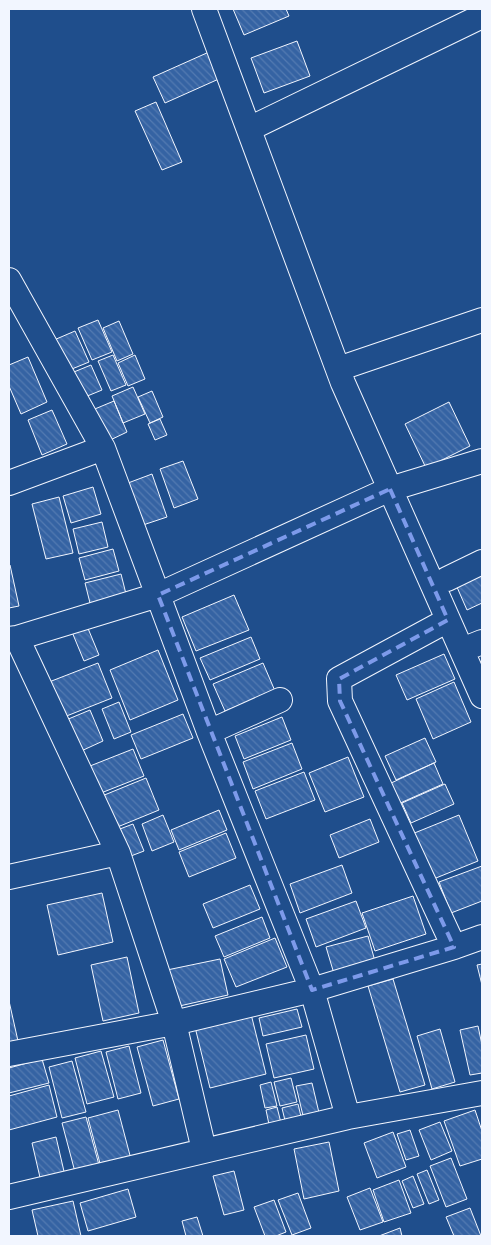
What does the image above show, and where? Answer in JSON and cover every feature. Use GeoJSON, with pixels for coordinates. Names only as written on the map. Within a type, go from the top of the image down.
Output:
{"type":"FeatureCollection","features":[{"type":"Feature","properties":{"kind":"street"},"geometry":{"type":"LineString","coordinates":[[204,9],[338,369],[448,620],[472,646],[482,696]]}},
{"type":"Feature","properties":{"kind":"street"},"geometry":{"type":"LineString","coordinates":[[249,129],[482,16]]}},
{"type":"Feature","properties":{"kind":"street"},"geometry":{"type":"LineString","coordinates":[[9,280],[103,448],[209,732],[312,990],[348,1117]]}},
{"type":"Feature","properties":{"kind":"street"},"geometry":{"type":"LineString","coordinates":[[338,369],[482,320]]}},
{"type":"Feature","properties":{"kind":"street"},"geometry":{"type":"LineString","coordinates":[[9,483],[103,448]]}},
{"type":"Feature","properties":{"kind":"street"},"geometry":{"type":"LineString","coordinates":[[204,1150],[174,1023],[118,853],[13,639],[158,595],[390,489],[482,461]]}},
{"type":"Feature","properties":{"kind":"street"},"geometry":{"type":"LineString","coordinates":[[447,579],[482,562]]}},
{"type":"Feature","properties":{"kind":"street"},"geometry":{"type":"LineString","coordinates":[[448,620],[339,679],[340,701],[454,946]]}},
{"type":"Feature","properties":{"kind":"street"},"geometry":{"type":"LineString","coordinates":[[209,732],[280,700]]}},
{"type":"Feature","properties":{"kind":"street"},"geometry":{"type":"LineString","coordinates":[[9,877],[118,853]]}},
{"type":"Feature","properties":{"kind":"street"},"geometry":{"type":"LineString","coordinates":[[9,1054],[174,1023],[312,990],[482,937]]}},
{"type":"Feature","properties":{"kind":"street"},"geometry":{"type":"LineString","coordinates":[[9,1197],[348,1117],[482,1093]]}},
{"type":"Feature","properties":{"kind":"highlighted area"},"geometry":{"type":"Polygon","coordinates":[[[390,489],[448,620],[339,679],[340,701],[454,947],[312,990],[158,595],[390,489]]]}},
{"type":"Feature","properties":{"kind":"building"},"geometry":{"type":"Polygon","coordinates":[[[233,9],[286,9],[289,16],[244,35],[233,9]]]}},
{"type":"Feature","properties":{"kind":"building"},"geometry":{"type":"Polygon","coordinates":[[[297,41],[310,76],[264,93],[251,58],[297,41]]]}},
{"type":"Feature","properties":{"kind":"building"},"geometry":{"type":"Polygon","coordinates":[[[209,52],[221,78],[165,103],[153,77],[209,52]]]}},
{"type":"Feature","properties":{"kind":"building"},"geometry":{"type":"Polygon","coordinates":[[[156,102],[182,162],[162,170],[135,111],[156,102]]]}},
{"type":"Feature","properties":{"kind":"building"},"geometry":{"type":"Polygon","coordinates":[[[98,320],[112,352],[92,360],[78,328],[98,320]]]}},
{"type":"Feature","properties":{"kind":"building"},"geometry":{"type":"Polygon","coordinates":[[[119,321],[133,354],[117,361],[103,328],[119,321]]]}},
{"type":"Feature","properties":{"kind":"building"},"geometry":{"type":"Polygon","coordinates":[[[75,331],[89,362],[67,371],[54,340],[75,331]]]}},
{"type":"Feature","properties":{"kind":"building"},"geometry":{"type":"Polygon","coordinates":[[[113,355],[126,385],[111,391],[98,361],[113,355]]]}},
{"type":"Feature","properties":{"kind":"building"},"geometry":{"type":"Polygon","coordinates":[[[135,355],[145,379],[128,386],[118,363],[135,355]]]}},
{"type":"Feature","properties":{"kind":"building"},"geometry":{"type":"Polygon","coordinates":[[[28,357],[47,402],[21,414],[9,386],[9,365],[28,357]]]}},
{"type":"Feature","properties":{"kind":"building"},"geometry":{"type":"Polygon","coordinates":[[[91,365],[102,390],[80,399],[69,374],[91,365]]]}},
{"type":"Feature","properties":{"kind":"building"},"geometry":{"type":"Polygon","coordinates":[[[133,387],[145,414],[123,423],[112,396],[133,387]]]}},
{"type":"Feature","properties":{"kind":"building"},"geometry":{"type":"Polygon","coordinates":[[[152,391],[163,417],[150,423],[138,397],[152,391]]]}},
{"type":"Feature","properties":{"kind":"building"},"geometry":{"type":"Polygon","coordinates":[[[114,401],[127,432],[104,443],[90,411],[114,401]]]}},
{"type":"Feature","properties":{"kind":"building"},"geometry":{"type":"Polygon","coordinates":[[[449,402],[470,446],[426,468],[405,424],[449,402]]]}},
{"type":"Feature","properties":{"kind":"building"},"geometry":{"type":"Polygon","coordinates":[[[52,410],[67,444],[42,455],[28,420],[52,410]]]}},
{"type":"Feature","properties":{"kind":"building"},"geometry":{"type":"Polygon","coordinates":[[[160,419],[167,435],[155,440],[148,424],[160,419]]]}},
{"type":"Feature","properties":{"kind":"building"},"geometry":{"type":"Polygon","coordinates":[[[183,461],[198,499],[174,508],[160,469],[183,461]]]}},
{"type":"Feature","properties":{"kind":"building"},"geometry":{"type":"Polygon","coordinates":[[[152,474],[167,517],[143,525],[128,483],[152,474]]]}},
{"type":"Feature","properties":{"kind":"building"},"geometry":{"type":"Polygon","coordinates":[[[93,487],[101,514],[71,523],[63,496],[93,487]]]}},
{"type":"Feature","properties":{"kind":"building"},"geometry":{"type":"Polygon","coordinates":[[[59,497],[73,553],[46,559],[32,504],[59,497]]]}},
{"type":"Feature","properties":{"kind":"building"},"geometry":{"type":"Polygon","coordinates":[[[102,522],[108,547],[79,554],[73,529],[102,522]]]}},
{"type":"Feature","properties":{"kind":"building"},"geometry":{"type":"Polygon","coordinates":[[[113,549],[119,571],[85,580],[79,558],[113,549]]]}},
{"type":"Feature","properties":{"kind":"building"},"geometry":{"type":"Polygon","coordinates":[[[9,566],[19,606],[9,608],[9,566]]]}},
{"type":"Feature","properties":{"kind":"building"},"geometry":{"type":"Polygon","coordinates":[[[482,566],[482,603],[467,610],[453,578],[482,566]]]}},
{"type":"Feature","properties":{"kind":"building"},"geometry":{"type":"Polygon","coordinates":[[[121,574],[127,598],[91,607],[85,583],[121,574]]]}},
{"type":"Feature","properties":{"kind":"building"},"geometry":{"type":"Polygon","coordinates":[[[234,595],[249,630],[196,651],[182,617],[234,595]]]}},
{"type":"Feature","properties":{"kind":"building"},"geometry":{"type":"Polygon","coordinates":[[[87,626],[99,655],[84,661],[72,632],[87,626]]]}},
{"type":"Feature","properties":{"kind":"building"},"geometry":{"type":"Polygon","coordinates":[[[251,637],[260,659],[210,680],[200,658],[251,637]]]}},
{"type":"Feature","properties":{"kind":"building"},"geometry":{"type":"Polygon","coordinates":[[[158,650],[178,700],[130,720],[110,670],[158,650]]]}},
{"type":"Feature","properties":{"kind":"building"},"geometry":{"type":"Polygon","coordinates":[[[444,654],[455,679],[407,700],[396,675],[444,654]]]}},
{"type":"Feature","properties":{"kind":"building"},"geometry":{"type":"Polygon","coordinates":[[[98,663],[112,698],[64,717],[49,682],[98,663]]]}},
{"type":"Feature","properties":{"kind":"building"},"geometry":{"type":"Polygon","coordinates":[[[263,663],[275,691],[225,711],[213,684],[263,663]]]}},
{"type":"Feature","properties":{"kind":"building"},"geometry":{"type":"Polygon","coordinates":[[[454,682],[471,722],[433,739],[416,699],[454,682]]]}},
{"type":"Feature","properties":{"kind":"building"},"geometry":{"type":"Polygon","coordinates":[[[119,702],[131,732],[114,739],[102,709],[119,702]]]}},
{"type":"Feature","properties":{"kind":"building"},"geometry":{"type":"Polygon","coordinates":[[[90,710],[103,741],[79,752],[66,720],[90,710]]]}},
{"type":"Feature","properties":{"kind":"building"},"geometry":{"type":"Polygon","coordinates":[[[183,714],[193,738],[141,759],[131,735],[183,714]]]}},
{"type":"Feature","properties":{"kind":"building"},"geometry":{"type":"Polygon","coordinates":[[[282,717],[291,740],[244,759],[235,736],[282,717]]]}},
{"type":"Feature","properties":{"kind":"building"},"geometry":{"type":"Polygon","coordinates":[[[425,738],[436,762],[396,780],[385,756],[425,738]]]}},
{"type":"Feature","properties":{"kind":"building"},"geometry":{"type":"Polygon","coordinates":[[[292,743],[302,769],[253,789],[243,762],[292,743]]]}},
{"type":"Feature","properties":{"kind":"building"},"geometry":{"type":"Polygon","coordinates":[[[133,749],[144,776],[101,793],[90,766],[133,749]]]}},
{"type":"Feature","properties":{"kind":"building"},"geometry":{"type":"Polygon","coordinates":[[[348,757],[364,797],[325,812],[309,773],[348,757]]]}},
{"type":"Feature","properties":{"kind":"building"},"geometry":{"type":"Polygon","coordinates":[[[434,763],[443,784],[398,804],[389,784],[434,763]]]}},
{"type":"Feature","properties":{"kind":"building"},"geometry":{"type":"Polygon","coordinates":[[[304,772],[315,800],[266,819],[255,791],[304,772]]]}},
{"type":"Feature","properties":{"kind":"building"},"geometry":{"type":"Polygon","coordinates":[[[146,778],[159,810],[115,828],[102,796],[146,778]]]}},
{"type":"Feature","properties":{"kind":"building"},"geometry":{"type":"Polygon","coordinates":[[[445,784],[454,804],[411,823],[402,803],[445,784]]]}},
{"type":"Feature","properties":{"kind":"building"},"geometry":{"type":"Polygon","coordinates":[[[219,810],[227,830],[179,850],[171,830],[219,810]]]}},
{"type":"Feature","properties":{"kind":"building"},"geometry":{"type":"Polygon","coordinates":[[[163,815],[174,842],[152,851],[142,824],[163,815]]]}},
{"type":"Feature","properties":{"kind":"building"},"geometry":{"type":"Polygon","coordinates":[[[459,815],[478,861],[431,880],[412,834],[459,815]]]}},
{"type":"Feature","properties":{"kind":"building"},"geometry":{"type":"Polygon","coordinates":[[[370,819],[379,842],[339,858],[330,835],[370,819]]]}},
{"type":"Feature","properties":{"kind":"building"},"geometry":{"type":"Polygon","coordinates":[[[133,824],[144,851],[123,859],[112,832],[133,824]]]}},
{"type":"Feature","properties":{"kind":"building"},"geometry":{"type":"Polygon","coordinates":[[[226,833],[236,858],[189,877],[179,852],[226,833]]]}},
{"type":"Feature","properties":{"kind":"building"},"geometry":{"type":"Polygon","coordinates":[[[342,865],[352,893],[300,913],[290,884],[342,865]]]}},
{"type":"Feature","properties":{"kind":"building"},"geometry":{"type":"Polygon","coordinates":[[[482,866],[482,901],[451,913],[439,882],[482,866]]]}},
{"type":"Feature","properties":{"kind":"building"},"geometry":{"type":"Polygon","coordinates":[[[250,885],[260,909],[213,928],[203,904],[250,885]]]}},
{"type":"Feature","properties":{"kind":"building"},"geometry":{"type":"Polygon","coordinates":[[[102,893],[113,942],[58,955],[47,905],[102,893]]]}},
{"type":"Feature","properties":{"kind":"building"},"geometry":{"type":"Polygon","coordinates":[[[413,896],[426,934],[375,951],[362,913],[413,896]]]}},
{"type":"Feature","properties":{"kind":"building"},"geometry":{"type":"Polygon","coordinates":[[[356,901],[366,928],[316,947],[306,919],[356,901]]]}},
{"type":"Feature","properties":{"kind":"building"},"geometry":{"type":"Polygon","coordinates":[[[262,917],[270,938],[224,957],[215,936],[262,917]]]}},
{"type":"Feature","properties":{"kind":"building"},"geometry":{"type":"Polygon","coordinates":[[[368,936],[376,965],[335,977],[326,947],[368,936]]]}},
{"type":"Feature","properties":{"kind":"building"},"geometry":{"type":"Polygon","coordinates":[[[275,938],[287,967],[236,987],[224,959],[275,938]]]}},
{"type":"Feature","properties":{"kind":"building"},"geometry":{"type":"Polygon","coordinates":[[[127,957],[139,1013],[103,1021],[91,965],[127,957]]]}},
{"type":"Feature","properties":{"kind":"building"},"geometry":{"type":"Polygon","coordinates":[[[220,959],[228,995],[175,1007],[167,970],[220,959]]]}},
{"type":"Feature","properties":{"kind":"building"},"geometry":{"type":"Polygon","coordinates":[[[482,964],[482,985],[477,965],[482,964]]]}},
{"type":"Feature","properties":{"kind":"building"},"geometry":{"type":"Polygon","coordinates":[[[393,979],[425,1085],[400,1092],[368,986],[393,979]]]}},
{"type":"Feature","properties":{"kind":"building"},"geometry":{"type":"Polygon","coordinates":[[[9,1001],[18,1041],[9,1043],[9,1001]]]}},
{"type":"Feature","properties":{"kind":"building"},"geometry":{"type":"Polygon","coordinates":[[[297,1009],[302,1027],[263,1036],[259,1018],[297,1009]]]}},
{"type":"Feature","properties":{"kind":"building"},"geometry":{"type":"Polygon","coordinates":[[[251,1014],[266,1074],[210,1088],[195,1027],[251,1014]]]}},
{"type":"Feature","properties":{"kind":"building"},"geometry":{"type":"Polygon","coordinates":[[[478,1026],[482,1045],[482,1073],[470,1075],[460,1030],[478,1026]]]}},
{"type":"Feature","properties":{"kind":"building"},"geometry":{"type":"Polygon","coordinates":[[[440,1029],[455,1082],[432,1089],[417,1036],[440,1029]]]}},
{"type":"Feature","properties":{"kind":"building"},"geometry":{"type":"Polygon","coordinates":[[[306,1035],[314,1069],[274,1078],[266,1044],[306,1035]]]}},
{"type":"Feature","properties":{"kind":"building"},"geometry":{"type":"Polygon","coordinates":[[[163,1040],[179,1099],[153,1106],[137,1047],[163,1040]]]}},
{"type":"Feature","properties":{"kind":"building"},"geometry":{"type":"Polygon","coordinates":[[[129,1046],[141,1093],[118,1099],[106,1052],[129,1046]]]}},
{"type":"Feature","properties":{"kind":"building"},"geometry":{"type":"Polygon","coordinates":[[[101,1051],[114,1097],[87,1104],[75,1058],[101,1051]]]}},
{"type":"Feature","properties":{"kind":"building"},"geometry":{"type":"Polygon","coordinates":[[[42,1059],[49,1083],[9,1093],[9,1068],[42,1059]]]}},
{"type":"Feature","properties":{"kind":"building"},"geometry":{"type":"Polygon","coordinates":[[[72,1061],[86,1112],[62,1118],[49,1067],[72,1061]]]}},
{"type":"Feature","properties":{"kind":"building"},"geometry":{"type":"Polygon","coordinates":[[[291,1078],[297,1102],[280,1106],[274,1082],[291,1078]]]}},
{"type":"Feature","properties":{"kind":"building"},"geometry":{"type":"Polygon","coordinates":[[[271,1082],[277,1106],[265,1108],[260,1085],[271,1082]]]}},
{"type":"Feature","properties":{"kind":"building"},"geometry":{"type":"Polygon","coordinates":[[[312,1083],[320,1117],[304,1120],[296,1086],[312,1083]]]}},
{"type":"Feature","properties":{"kind":"building"},"geometry":{"type":"Polygon","coordinates":[[[49,1085],[57,1117],[9,1130],[9,1096],[49,1085]]]}},
{"type":"Feature","properties":{"kind":"building"},"geometry":{"type":"Polygon","coordinates":[[[298,1104],[303,1125],[287,1129],[282,1108],[298,1104]]]}},
{"type":"Feature","properties":{"kind":"building"},"geometry":{"type":"Polygon","coordinates":[[[277,1107],[283,1131],[271,1134],[266,1110],[277,1107]]]}},
{"type":"Feature","properties":{"kind":"building"},"geometry":{"type":"Polygon","coordinates":[[[118,1110],[132,1163],[102,1171],[88,1118],[118,1110]]]}},
{"type":"Feature","properties":{"kind":"building"},"geometry":{"type":"Polygon","coordinates":[[[475,1110],[482,1131],[482,1159],[460,1166],[444,1121],[475,1110]]]}},
{"type":"Feature","properties":{"kind":"building"},"geometry":{"type":"Polygon","coordinates":[[[86,1117],[99,1165],[75,1172],[62,1123],[86,1117]]]}},
{"type":"Feature","properties":{"kind":"building"},"geometry":{"type":"Polygon","coordinates":[[[440,1122],[452,1151],[431,1160],[419,1130],[440,1122]]]}},
{"type":"Feature","properties":{"kind":"building"},"geometry":{"type":"Polygon","coordinates":[[[410,1130],[419,1156],[406,1160],[397,1134],[410,1130]]]}},
{"type":"Feature","properties":{"kind":"building"},"geometry":{"type":"Polygon","coordinates":[[[393,1132],[406,1167],[377,1178],[364,1143],[393,1132]]]}},
{"type":"Feature","properties":{"kind":"building"},"geometry":{"type":"Polygon","coordinates":[[[56,1137],[66,1180],[42,1186],[32,1143],[56,1137]]]}},
{"type":"Feature","properties":{"kind":"building"},"geometry":{"type":"Polygon","coordinates":[[[329,1142],[339,1191],[304,1199],[294,1149],[329,1142]]]}},
{"type":"Feature","properties":{"kind":"building"},"geometry":{"type":"Polygon","coordinates":[[[451,1158],[467,1199],[446,1207],[430,1166],[451,1158]]]}},
{"type":"Feature","properties":{"kind":"building"},"geometry":{"type":"Polygon","coordinates":[[[427,1170],[439,1200],[429,1204],[417,1174],[427,1170]]]}},
{"type":"Feature","properties":{"kind":"building"},"geometry":{"type":"Polygon","coordinates":[[[234,1171],[244,1210],[224,1215],[213,1176],[234,1171]]]}},
{"type":"Feature","properties":{"kind":"building"},"geometry":{"type":"Polygon","coordinates":[[[413,1176],[424,1204],[413,1208],[402,1181],[413,1176]]]}},
{"type":"Feature","properties":{"kind":"building"},"geometry":{"type":"Polygon","coordinates":[[[399,1180],[411,1213],[384,1222],[373,1190],[399,1180]]]}},
{"type":"Feature","properties":{"kind":"building"},"geometry":{"type":"Polygon","coordinates":[[[370,1188],[383,1222],[360,1230],[347,1197],[370,1188]]]}},
{"type":"Feature","properties":{"kind":"building"},"geometry":{"type":"Polygon","coordinates":[[[128,1189],[136,1217],[88,1231],[80,1203],[128,1189]]]}},
{"type":"Feature","properties":{"kind":"building"},"geometry":{"type":"Polygon","coordinates":[[[298,1193],[311,1228],[292,1235],[278,1200],[298,1193]]]}},
{"type":"Feature","properties":{"kind":"building"},"geometry":{"type":"Polygon","coordinates":[[[274,1200],[286,1232],[276,1236],[265,1236],[254,1207],[274,1200]]]}},
{"type":"Feature","properties":{"kind":"building"},"geometry":{"type":"Polygon","coordinates":[[[73,1201],[81,1236],[38,1236],[32,1210],[73,1201]]]}},
{"type":"Feature","properties":{"kind":"building"},"geometry":{"type":"Polygon","coordinates":[[[470,1208],[481,1236],[454,1236],[446,1217],[470,1208]]]}},
{"type":"Feature","properties":{"kind":"building"},"geometry":{"type":"Polygon","coordinates":[[[197,1217],[203,1236],[186,1236],[182,1221],[197,1217]]]}},
{"type":"Feature","properties":{"kind":"building"},"geometry":{"type":"Polygon","coordinates":[[[400,1228],[402,1236],[379,1236],[400,1228]]]}}]}
